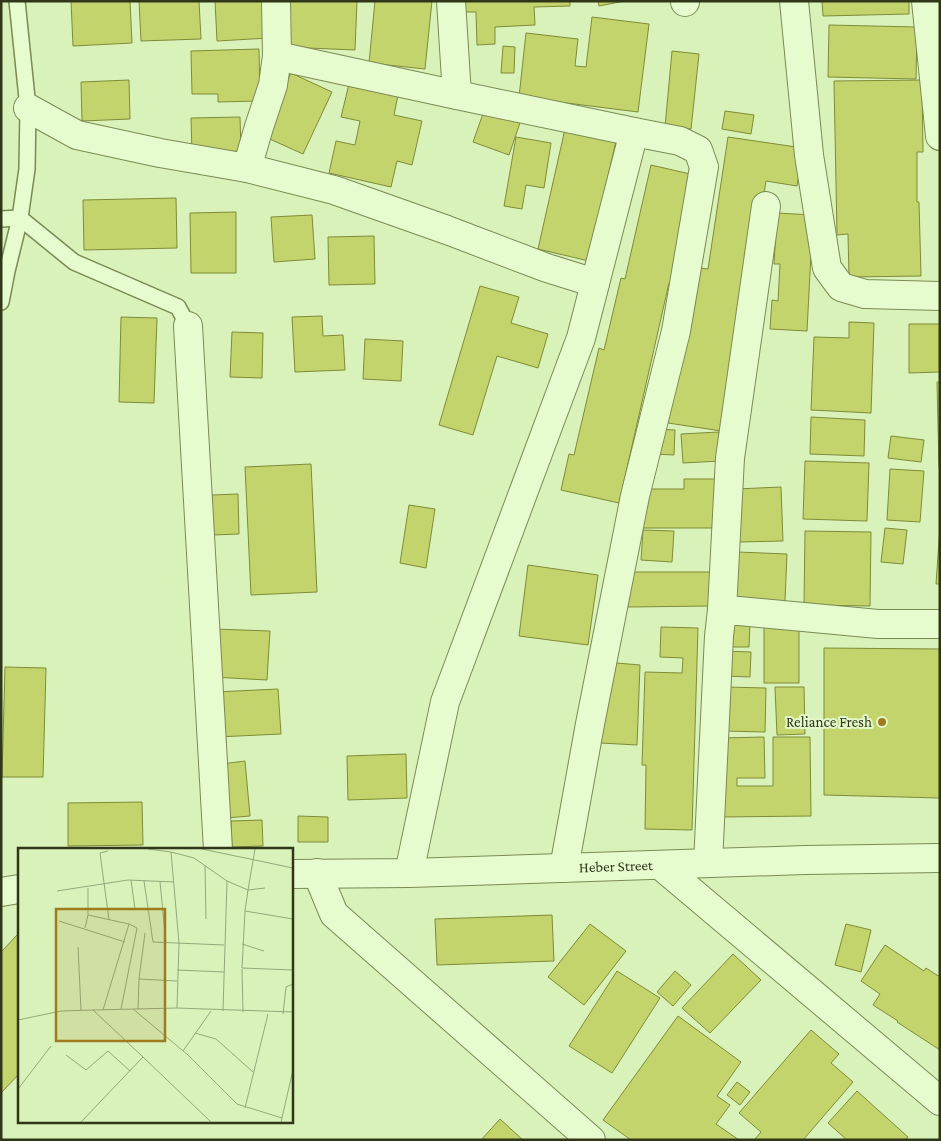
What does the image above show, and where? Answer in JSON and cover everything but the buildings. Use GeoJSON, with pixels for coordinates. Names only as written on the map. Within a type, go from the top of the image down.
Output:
{"type":"FeatureCollection","features":[{"type":"Feature","properties":{"kind":"street"},"geometry":{"type":"LineString","coordinates":[[247,168],[273,84],[277,56],[276,1]]}},
{"type":"Feature","properties":{"kind":"street"},"geometry":{"type":"LineString","coordinates":[[451,1],[456,95]]}},
{"type":"Feature","properties":{"kind":"street"},"geometry":{"type":"LineString","coordinates":[[794,1],[809,155],[827,268],[841,287],[865,294],[940,296]]}},
{"type":"Feature","properties":{"kind":"street"},"geometry":{"type":"LineString","coordinates":[[926,1],[940,136]]}},
{"type":"Feature","properties":{"kind":"street"},"geometry":{"type":"LineString","coordinates":[[277,56],[680,142],[698,150],[704,167],[676,330],[635,496],[564,868]]}},
{"type":"Feature","properties":{"kind":"street"},"geometry":{"type":"LineString","coordinates":[[28,108],[77,135],[247,168],[334,190],[547,268],[595,283]]}},
{"type":"Feature","properties":{"kind":"street"},"geometry":{"type":"LineString","coordinates":[[409,873],[445,702],[581,338],[634,132]]}},
{"type":"Feature","properties":{"kind":"street"},"geometry":{"type":"LineString","coordinates":[[708,863],[718,636],[722,610],[730,458],[766,206]]}},
{"type":"Feature","properties":{"kind":"street"},"geometry":{"type":"LineString","coordinates":[[188,326],[218,848]]}},
{"type":"Feature","properties":{"kind":"street"},"geometry":{"type":"LineString","coordinates":[[722,610],[878,624],[940,624]]}},
{"type":"Feature","properties":{"kind":"street","name":"Heber Street"},"geometry":{"type":"LineString","coordinates":[[304,874],[409,873],[805,860],[940,858]]}},
{"type":"Feature","properties":{"kind":"street"},"geometry":{"type":"LineString","coordinates":[[660,865],[940,1101]]}},
{"type":"Feature","properties":{"kind":"street"},"geometry":{"type":"LineString","coordinates":[[304,874],[334,914],[591,1140]]}},
{"type":"Feature","properties":{"kind":"street"},"geometry":{"type":"LineString","coordinates":[[1,892],[18,889]]}},
{"type":"Feature","properties":{"kind":"lane"},"geometry":{"type":"LineString","coordinates":[[1,302],[20,218],[27,169],[28,108],[17,1]]}},
{"type":"Feature","properties":{"kind":"lane"},"geometry":{"type":"LineString","coordinates":[[1,220],[20,218],[74,262],[178,307],[188,326]]}},
{"type":"Feature","properties":{"kind":"place","name":"Reliance Fresh"},"geometry":{"type":"Point","coordinates":[882,722]}}]}
